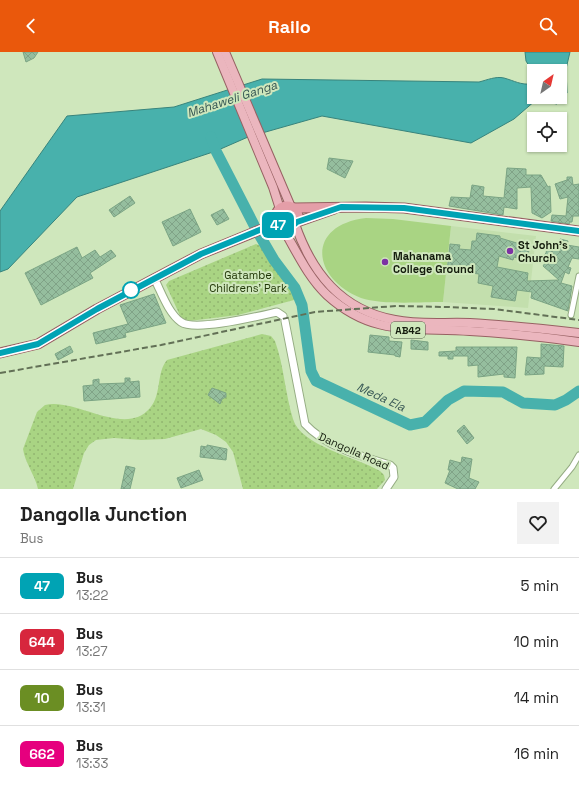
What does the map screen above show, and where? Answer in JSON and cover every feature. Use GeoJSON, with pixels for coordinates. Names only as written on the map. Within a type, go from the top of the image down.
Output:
{"type":"FeatureCollection","features":[{"type":"Feature","properties":{"kind":"highway"},"geometry":{"type":"LineString","coordinates":[[262,229],[283,207],[341,207],[404,208],[579,231]]}},
{"type":"Feature","properties":{"kind":"highway"},"geometry":{"type":"LineString","coordinates":[[292,207],[298,214],[296,223]]}},
{"type":"Feature","properties":{"kind":"highway"},"geometry":{"type":"LineString","coordinates":[[0,353],[38,344],[97,309],[201,254],[262,229],[281,226],[286,228],[341,207]]}},
{"type":"Feature","properties":{"kind":"highway"},"geometry":{"type":"LineString","coordinates":[[278,211],[276,218],[281,226]]}},
{"type":"Feature","properties":{"kind":"main road"},"geometry":{"type":"LineString","coordinates":[[217,52],[228,71],[266,160],[292,207]]}},
{"type":"Feature","properties":{"kind":"main road"},"geometry":{"type":"LineString","coordinates":[[225,52],[228,71]]}},
{"type":"Feature","properties":{"kind":"main road"},"geometry":{"type":"LineString","coordinates":[[266,160],[278,211]]}},
{"type":"Feature","properties":{"kind":"main road","name":"AB42"},"geometry":{"type":"LineString","coordinates":[[296,223],[309,258],[322,278],[344,298],[376,315],[406,322],[485,324],[579,333]]}},
{"type":"Feature","properties":{"kind":"main road","name":"AB42"},"geometry":{"type":"LineString","coordinates":[[281,226],[308,272],[323,290],[348,310],[372,322],[409,330],[468,331],[579,342]]}},
{"type":"Feature","properties":{"kind":"street"},"geometry":{"type":"LineString","coordinates":[[571,314],[579,276]]}},
{"type":"Feature","properties":{"kind":"street","name":"Dangolla Road"},"geometry":{"type":"LineString","coordinates":[[154,278],[176,318],[187,325],[230,323],[277,312],[284,319],[305,424],[313,432],[332,443],[360,456],[390,465],[393,468],[394,477],[386,489]]}},
{"type":"Feature","properties":{"kind":"street"},"geometry":{"type":"LineString","coordinates":[[554,489],[572,467],[579,455]]}},
{"type":"Feature","properties":{"kind":"shaded area"},"geometry":{"type":"Polygon","coordinates":[[[451,226],[536,236],[528,308],[443,302],[451,226]]]}},
{"type":"Feature","properties":{"kind":"green space","name":"Mahanama College Ground"},"geometry":{"type":"Polygon","coordinates":[[[366,218],[393,219],[451,226],[443,302],[401,303],[369,300],[361,298],[344,289],[332,278],[325,266],[322,253],[325,241],[333,231],[347,223],[366,218]]]}},
{"type":"Feature","properties":{"kind":"green space","name":"Gatambe Childrens' Park"},"geometry":{"type":"Polygon","coordinates":[[[256,244],[261,246],[295,295],[294,300],[238,315],[189,321],[182,320],[166,285],[169,281],[256,244]]]}},
{"type":"Feature","properties":{"kind":"green space"},"geometry":{"type":"Polygon","coordinates":[[[262,334],[271,336],[275,341],[290,409],[298,428],[307,437],[318,444],[380,471],[384,475],[385,480],[377,489],[243,489],[233,452],[226,442],[216,435],[201,429],[165,439],[141,440],[114,438],[96,440],[89,445],[84,453],[73,489],[38,489],[23,449],[37,412],[45,405],[57,404],[71,406],[114,418],[127,419],[140,416],[150,408],[154,402],[158,390],[161,371],[167,360],[262,334]]]}},
{"type":"Feature","properties":{"kind":"water"},"geometry":{"type":"Polygon","coordinates":[[[525,52],[570,52],[567,65],[528,64],[525,52]]]}},
{"type":"Feature","properties":{"kind":"water","name":"Mahaweli Ganga"},"geometry":{"type":"Polygon","coordinates":[[[492,78],[504,78],[527,84],[527,104],[531,104],[514,119],[471,143],[322,116],[248,137],[216,151],[77,197],[8,269],[0,272],[0,211],[67,116],[174,107],[262,79],[479,82],[492,78]]]}},
{"type":"Feature","properties":{"kind":"building"},"geometry":{"type":"Polygon","coordinates":[[[23,52],[38,52],[34,58],[26,62],[23,52]]]}},
{"type":"Feature","properties":{"kind":"building"},"geometry":{"type":"Polygon","coordinates":[[[329,158],[353,161],[345,178],[327,169],[329,158]]]}},
{"type":"Feature","properties":{"kind":"building"},"geometry":{"type":"Polygon","coordinates":[[[507,168],[526,169],[526,175],[541,175],[548,187],[550,186],[551,212],[542,218],[532,213],[531,187],[517,188],[517,209],[504,207],[503,215],[449,206],[451,197],[470,198],[472,185],[484,187],[483,196],[504,198],[507,168]]]}},
{"type":"Feature","properties":{"kind":"building"},"geometry":{"type":"Polygon","coordinates":[[[567,177],[572,177],[573,185],[579,184],[579,216],[573,216],[572,222],[569,224],[551,221],[552,215],[566,216],[568,197],[560,199],[555,184],[567,180],[567,177]]]}},
{"type":"Feature","properties":{"kind":"building"},"geometry":{"type":"Polygon","coordinates":[[[130,196],[135,203],[114,217],[109,210],[130,196]]]}},
{"type":"Feature","properties":{"kind":"building"},"geometry":{"type":"Polygon","coordinates":[[[190,209],[201,232],[173,246],[162,222],[190,209]]]}},
{"type":"Feature","properties":{"kind":"building"},"geometry":{"type":"Polygon","coordinates":[[[223,209],[229,219],[217,225],[211,215],[223,209]]]}},
{"type":"Feature","properties":{"kind":"building"},"geometry":{"type":"Polygon","coordinates":[[[477,233],[500,236],[500,238],[530,247],[526,261],[514,257],[513,260],[499,256],[497,267],[528,273],[527,281],[559,280],[543,266],[545,263],[541,259],[546,253],[548,243],[559,245],[560,239],[568,241],[567,245],[579,247],[579,259],[572,258],[568,267],[571,268],[569,274],[565,272],[561,283],[572,286],[568,311],[531,298],[532,292],[517,290],[515,301],[491,297],[493,286],[478,283],[479,274],[457,271],[456,274],[447,272],[450,244],[460,245],[459,249],[471,250],[472,241],[476,241],[477,233]]]}},
{"type":"Feature","properties":{"kind":"building"},"geometry":{"type":"Polygon","coordinates":[[[77,247],[82,258],[95,250],[100,257],[111,250],[116,256],[90,273],[93,278],[41,305],[25,273],[77,247]]]}},
{"type":"Feature","properties":{"kind":"building"},"geometry":{"type":"Polygon","coordinates":[[[154,294],[166,323],[125,333],[126,337],[96,344],[93,333],[128,324],[120,305],[154,294]]]}},
{"type":"Feature","properties":{"kind":"building"},"geometry":{"type":"Polygon","coordinates":[[[370,335],[389,337],[389,341],[402,342],[400,357],[395,355],[368,352],[370,335]]]}},
{"type":"Feature","properties":{"kind":"building"},"geometry":{"type":"Polygon","coordinates":[[[411,340],[428,342],[428,350],[411,349],[411,340]]]}},
{"type":"Feature","properties":{"kind":"building"},"geometry":{"type":"Polygon","coordinates":[[[541,344],[564,346],[563,367],[544,366],[544,374],[525,375],[527,357],[541,358],[541,344]]]}},
{"type":"Feature","properties":{"kind":"building"},"geometry":{"type":"Polygon","coordinates":[[[70,346],[73,352],[58,360],[55,354],[70,346]]]}},
{"type":"Feature","properties":{"kind":"building"},"geometry":{"type":"Polygon","coordinates":[[[456,347],[517,347],[515,378],[504,377],[504,374],[478,377],[478,365],[468,366],[468,356],[453,356],[453,359],[448,359],[448,356],[439,356],[439,352],[456,351],[456,347]]]}},
{"type":"Feature","properties":{"kind":"building"},"geometry":{"type":"Polygon","coordinates":[[[125,378],[130,378],[130,382],[139,381],[140,397],[84,401],[83,386],[93,385],[93,380],[99,379],[99,384],[125,383],[125,378]]]}},
{"type":"Feature","properties":{"kind":"building"},"geometry":{"type":"Polygon","coordinates":[[[212,388],[226,393],[226,397],[222,399],[220,404],[208,395],[212,388]]]}},
{"type":"Feature","properties":{"kind":"building"},"geometry":{"type":"Polygon","coordinates":[[[464,425],[474,438],[467,444],[457,431],[464,425]]]}},
{"type":"Feature","properties":{"kind":"building"},"geometry":{"type":"Polygon","coordinates":[[[207,445],[227,449],[226,460],[200,457],[201,446],[207,447],[207,445]]]}},
{"type":"Feature","properties":{"kind":"building"},"geometry":{"type":"Polygon","coordinates":[[[462,457],[472,459],[469,478],[479,482],[475,489],[458,489],[445,483],[450,470],[448,470],[450,460],[461,463],[462,457]]]}},
{"type":"Feature","properties":{"kind":"building"},"geometry":{"type":"Polygon","coordinates":[[[126,466],[135,468],[130,489],[121,489],[126,466]]]}},
{"type":"Feature","properties":{"kind":"building"},"geometry":{"type":"Polygon","coordinates":[[[199,470],[203,480],[181,488],[177,478],[199,470]]]}},
{"type":"Feature","properties":{"kind":"waterway","name":"Meda Ela"},"geometry":{"type":"LineString","coordinates":[[211,137],[216,151],[254,225]]}},
{"type":"Feature","properties":{"kind":"waterway","name":"Meda Ela"},"geometry":{"type":"LineString","coordinates":[[260,236],[274,260],[295,288],[302,305],[311,371],[316,381],[410,425],[425,422],[448,400],[464,391],[503,392],[523,403],[555,405],[566,400],[579,391]]}},
{"type":"Feature","properties":{"kind":"railway"},"geometry":{"type":"LineString","coordinates":[[0,373],[161,345],[315,312],[396,306],[447,307],[494,309],[579,320]]}},
{"type":"Feature","properties":{"kind":"bus line","name":"47"},"geometry":{"type":"LineString","coordinates":[[0,353],[28,348],[38,344],[62,331],[82,317],[166,271],[201,254],[262,229],[279,225],[286,228],[291,227],[297,222],[341,207],[366,206],[404,208],[579,231]]}},
{"type":"Feature","properties":{"kind":"place","name":"St John's Church"},"geometry":{"type":"Point","coordinates":[510,251]}},
{"type":"Feature","properties":{"kind":"place","name":"Mahanama College Ground"},"geometry":{"type":"Point","coordinates":[385,262]}}]}
